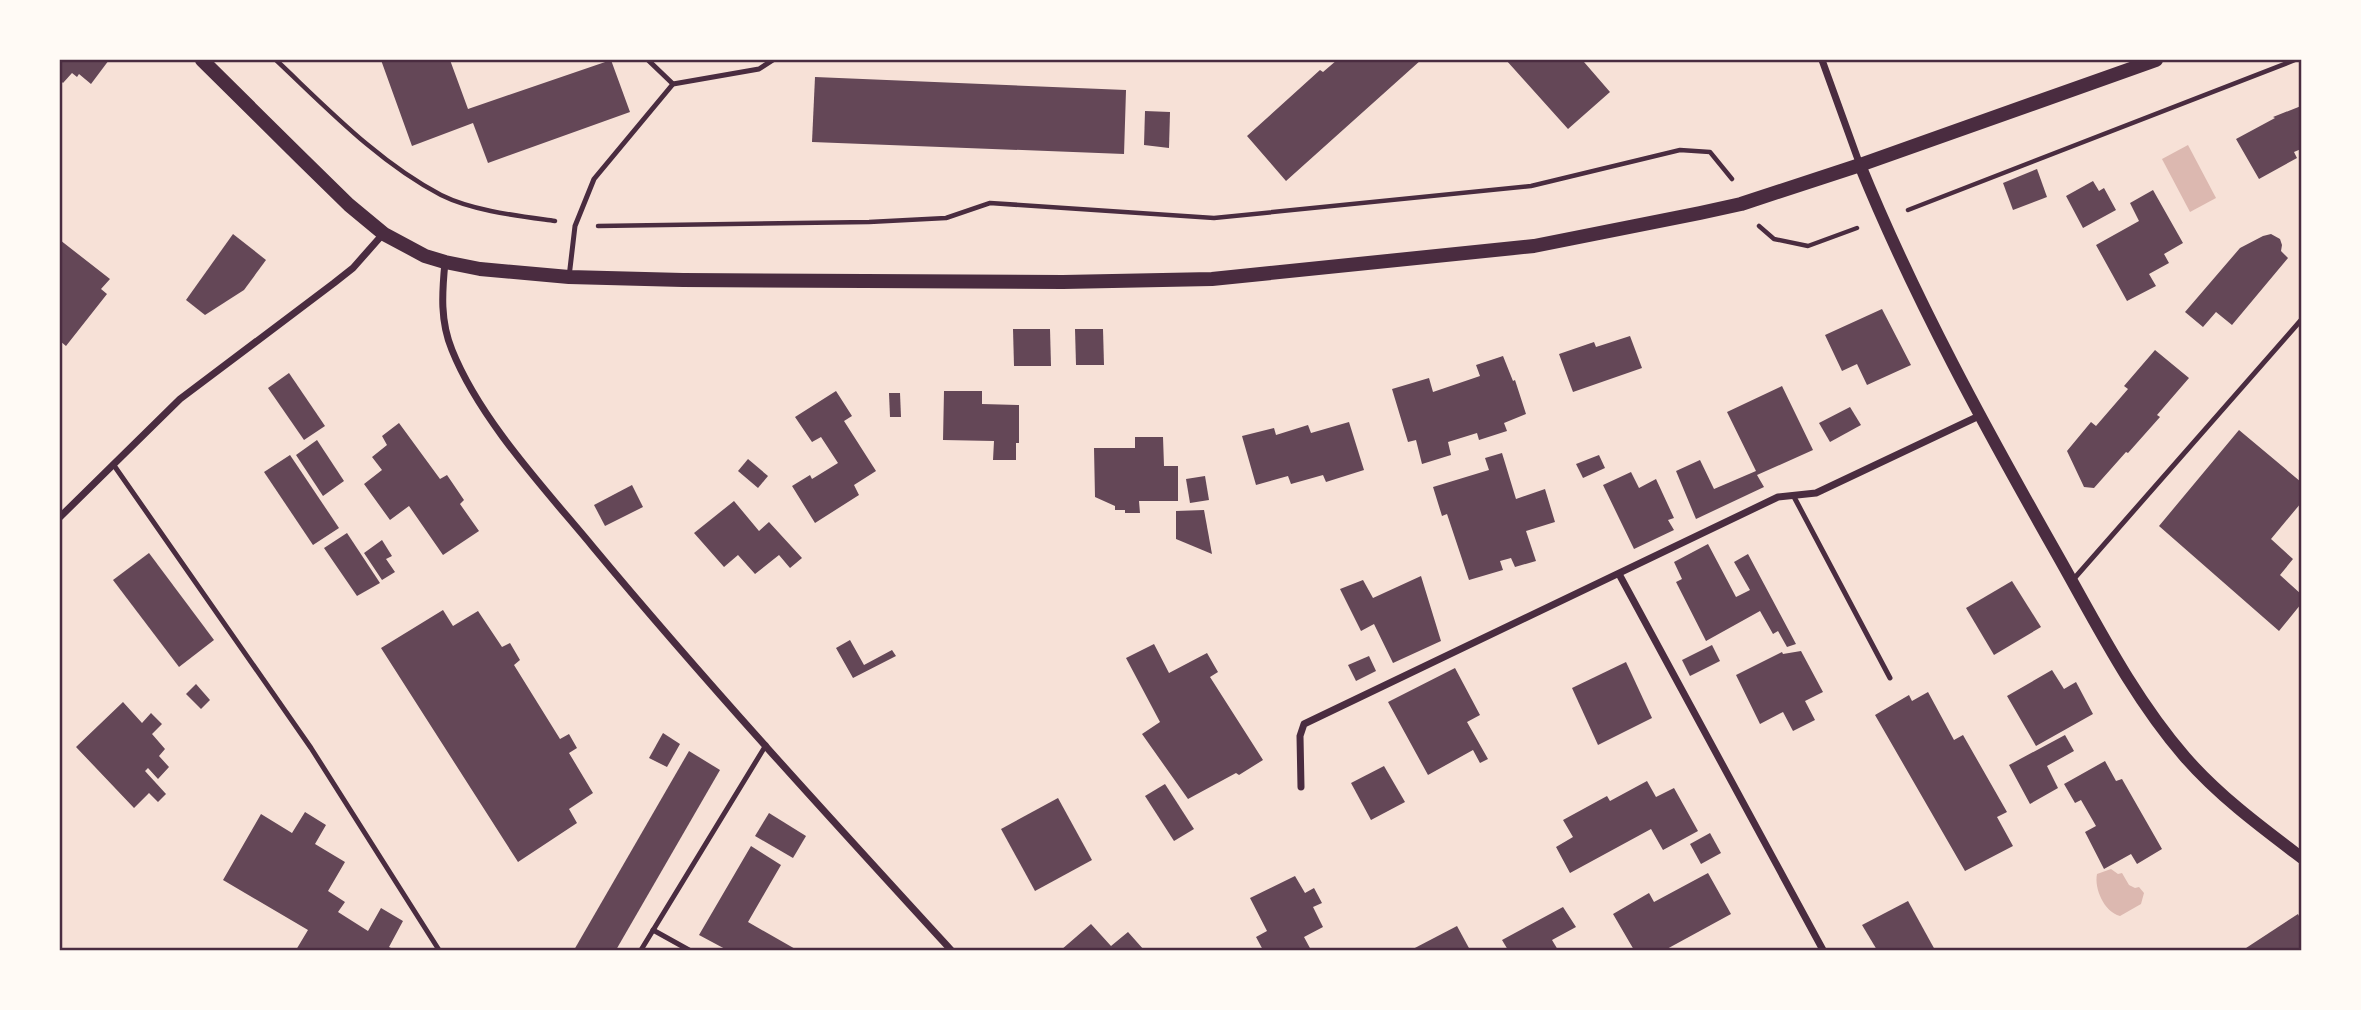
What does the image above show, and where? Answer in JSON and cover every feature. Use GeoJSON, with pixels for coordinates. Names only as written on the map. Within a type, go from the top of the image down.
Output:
{"type":"FeatureCollection","features":[{"type":"Feature","properties":{"kind":"main road"},"geometry":{"type":"LineString","coordinates":[[202,60],[310,168],[384,234],[425,256],[445,262],[481,269],[569,277],[1063,282],[1212,279],[1534,246],[1741,204],[2156,60]]}},
{"type":"Feature","properties":{"kind":"street"},"geometry":{"type":"LineString","coordinates":[[1822,60],[1882,219],[1979,416],[2139,697],[2186,758],[2246,815],[2301,858]]}},
{"type":"Feature","properties":{"kind":"street"},"geometry":{"type":"LineString","coordinates":[[60,517],[180,400],[334,284],[353,268],[384,234]]}},
{"type":"Feature","properties":{"kind":"street"},"geometry":{"type":"LineString","coordinates":[[445,262],[442,299],[447,336],[460,368],[513,449],[614,572],[951,950]]}},
{"type":"Feature","properties":{"kind":"street"},"geometry":{"type":"LineString","coordinates":[[1301,787],[1300,736],[1304,724],[1778,497],[1816,494],[1979,416]]}},
{"type":"Feature","properties":{"kind":"street"},"geometry":{"type":"LineString","coordinates":[[1619,574],[1823,950]]}},
{"type":"Feature","properties":{"kind":"lane"},"geometry":{"type":"LineString","coordinates":[[648,60],[673,84]]}},
{"type":"Feature","properties":{"kind":"lane"},"geometry":{"type":"LineString","coordinates":[[569,277],[575,226],[594,179],[673,84],[759,69],[774,60]]}},
{"type":"Feature","properties":{"kind":"lane"},"geometry":{"type":"LineString","coordinates":[[2072,581],[2301,319]]}},
{"type":"Feature","properties":{"kind":"lane"},"geometry":{"type":"LineString","coordinates":[[113,464],[311,748],[439,950]]}},
{"type":"Feature","properties":{"kind":"lane"},"geometry":{"type":"LineString","coordinates":[[1793,495],[1890,678]]}},
{"type":"Feature","properties":{"kind":"lane"},"geometry":{"type":"LineString","coordinates":[[641,950],[766,745]]}},
{"type":"Feature","properties":{"kind":"lane"},"geometry":{"type":"LineString","coordinates":[[653,930],[689,950]]}},
{"type":"Feature","properties":{"kind":"path"},"geometry":{"type":"LineString","coordinates":[[276,60],[337,118],[393,164],[442,196],[499,214],[575,226],[946,218],[990,203],[1214,218],[1531,186],[1680,150],[1710,152],[1730,173]]}},
{"type":"Feature","properties":{"kind":"path"},"geometry":{"type":"LineString","coordinates":[[1910,209],[2295,60]]}},
{"type":"Feature","properties":{"kind":"path"},"geometry":{"type":"LineString","coordinates":[[1760,227],[1774,239],[1808,246],[1855,229]]}},
{"type":"Feature","properties":{"kind":"shaded area"},"geometry":{"type":"Polygon","coordinates":[[[2188,145],[2216,198],[2190,212],[2162,159],[2188,145]]]}},
{"type":"Feature","properties":{"kind":"shaded area"},"geometry":{"type":"Polygon","coordinates":[[[2111,869],[2118,874],[2122,873],[2129,885],[2139,887],[2144,893],[2141,904],[2120,916],[2105,905],[2097,886],[2097,874],[2111,869]]]}},
{"type":"Feature","properties":{"kind":"building"},"geometry":{"type":"Polygon","coordinates":[[[60,60],[109,60],[91,84],[79,74],[77,77],[72,73],[63,83],[60,80],[60,60]]]}},
{"type":"Feature","properties":{"kind":"building"},"geometry":{"type":"Polygon","coordinates":[[[381,60],[450,60],[468,109],[611,60],[630,112],[488,163],[473,123],[412,146],[381,60]]]}},
{"type":"Feature","properties":{"kind":"building"},"geometry":{"type":"Polygon","coordinates":[[[1337,60],[1421,60],[1286,181],[1247,136],[1320,70],[1323,72],[1337,60]]]}},
{"type":"Feature","properties":{"kind":"building"},"geometry":{"type":"Polygon","coordinates":[[[1506,60],[1587,60],[1584,62],[1610,92],[1568,129],[1506,60]]]}},
{"type":"Feature","properties":{"kind":"building"},"geometry":{"type":"Polygon","coordinates":[[[815,77],[1126,90],[1124,154],[812,142],[815,77]]]}},
{"type":"Feature","properties":{"kind":"building"},"geometry":{"type":"Polygon","coordinates":[[[2301,106],[2301,149],[2294,152],[2297,158],[2259,179],[2236,139],[2275,118],[2273,117],[2301,106]]]}},
{"type":"Feature","properties":{"kind":"building"},"geometry":{"type":"Polygon","coordinates":[[[1145,111],[1170,112],[1169,148],[1144,145],[1145,111]]]}},
{"type":"Feature","properties":{"kind":"building"},"geometry":{"type":"Polygon","coordinates":[[[2037,169],[2047,197],[2013,210],[2003,183],[2037,169]]]}},
{"type":"Feature","properties":{"kind":"building"},"geometry":{"type":"Polygon","coordinates":[[[2093,181],[2099,191],[2104,188],[2116,210],[2083,228],[2066,196],[2093,181]]]}},
{"type":"Feature","properties":{"kind":"building"},"geometry":{"type":"Polygon","coordinates":[[[2153,190],[2183,243],[2164,254],[2169,263],[2149,274],[2156,286],[2127,301],[2096,245],[2139,221],[2130,203],[2153,190]]]}},
{"type":"Feature","properties":{"kind":"building"},"geometry":{"type":"Polygon","coordinates":[[[233,234],[266,260],[244,290],[205,315],[186,300],[233,234]]]}},
{"type":"Feature","properties":{"kind":"building"},"geometry":{"type":"Polygon","coordinates":[[[2271,234],[2280,239],[2281,251],[2288,258],[2232,325],[2216,312],[2203,327],[2185,312],[2240,248],[2271,234]]]}},
{"type":"Feature","properties":{"kind":"building"},"geometry":{"type":"Polygon","coordinates":[[[60,240],[110,279],[101,289],[107,294],[66,346],[60,341],[60,240]]]}},
{"type":"Feature","properties":{"kind":"building"},"geometry":{"type":"Polygon","coordinates":[[[1882,309],[1911,365],[1867,385],[1857,364],[1842,371],[1825,335],[1882,309]]]}},
{"type":"Feature","properties":{"kind":"building"},"geometry":{"type":"Polygon","coordinates":[[[1013,329],[1050,329],[1051,366],[1014,366],[1013,329]]]}},
{"type":"Feature","properties":{"kind":"building"},"geometry":{"type":"Polygon","coordinates":[[[1075,329],[1103,329],[1104,365],[1076,365],[1075,329]]]}},
{"type":"Feature","properties":{"kind":"building"},"geometry":{"type":"Polygon","coordinates":[[[1630,336],[1642,368],[1573,392],[1559,354],[1594,342],[1596,347],[1630,336]]]}},
{"type":"Feature","properties":{"kind":"building"},"geometry":{"type":"Polygon","coordinates":[[[2155,350],[2189,378],[2157,415],[2160,417],[2128,453],[2126,452],[2094,488],[2084,487],[2067,451],[2091,422],[2096,426],[2128,389],[2124,386],[2155,350]]]}},
{"type":"Feature","properties":{"kind":"building"},"geometry":{"type":"Polygon","coordinates":[[[1503,356],[1513,381],[1515,380],[1526,414],[1504,423],[1507,431],[1479,440],[1477,433],[1448,442],[1451,455],[1422,464],[1416,440],[1408,442],[1392,389],[1429,378],[1433,392],[1480,376],[1476,365],[1503,356]]]}},
{"type":"Feature","properties":{"kind":"building"},"geometry":{"type":"Polygon","coordinates":[[[289,373],[325,426],[304,440],[268,388],[289,373]]]}},
{"type":"Feature","properties":{"kind":"building"},"geometry":{"type":"Polygon","coordinates":[[[1782,386],[1813,450],[1757,475],[1764,487],[1696,519],[1676,471],[1700,460],[1714,489],[1756,471],[1727,412],[1782,386]]]}},
{"type":"Feature","properties":{"kind":"building"},"geometry":{"type":"Polygon","coordinates":[[[836,391],[852,416],[844,421],[876,471],[854,485],[859,495],[815,523],[792,486],[810,475],[812,479],[838,463],[821,437],[812,442],[795,417],[836,391]]]}},
{"type":"Feature","properties":{"kind":"building"},"geometry":{"type":"Polygon","coordinates":[[[944,391],[982,391],[982,404],[1019,405],[1016,460],[993,460],[994,441],[943,440],[944,391]]]}},
{"type":"Feature","properties":{"kind":"building"},"geometry":{"type":"Polygon","coordinates":[[[889,393],[900,393],[901,417],[890,417],[889,393]]]}},
{"type":"Feature","properties":{"kind":"building"},"geometry":{"type":"Polygon","coordinates":[[[1850,407],[1861,425],[1830,442],[1819,423],[1850,407]]]}},
{"type":"Feature","properties":{"kind":"building"},"geometry":{"type":"Polygon","coordinates":[[[1349,422],[1364,470],[1326,482],[1323,475],[1291,484],[1288,476],[1256,485],[1242,436],[1274,428],[1276,435],[1308,425],[1311,433],[1349,422]]]}},
{"type":"Feature","properties":{"kind":"building"},"geometry":{"type":"Polygon","coordinates":[[[399,423],[440,479],[447,475],[464,500],[460,504],[479,531],[443,555],[409,506],[390,520],[364,484],[382,470],[372,457],[387,445],[382,436],[399,423]]]}},
{"type":"Feature","properties":{"kind":"building"},"geometry":{"type":"Polygon","coordinates":[[[2239,430],[2301,482],[2301,503],[2271,539],[2293,559],[2280,575],[2301,594],[2301,604],[2279,631],[2159,526],[2239,430]]]}},
{"type":"Feature","properties":{"kind":"building"},"geometry":{"type":"Polygon","coordinates":[[[1135,437],[1163,437],[1164,466],[1178,466],[1178,501],[1139,501],[1140,513],[1125,513],[1125,510],[1115,510],[1115,506],[1095,497],[1094,448],[1135,448],[1135,437]]]}},
{"type":"Feature","properties":{"kind":"building"},"geometry":{"type":"Polygon","coordinates":[[[317,440],[344,481],[323,496],[296,455],[317,440]]]}},
{"type":"Feature","properties":{"kind":"building"},"geometry":{"type":"Polygon","coordinates":[[[1502,453],[1516,499],[1545,489],[1555,522],[1526,531],[1536,561],[1515,567],[1511,558],[1500,561],[1503,570],[1469,580],[1447,514],[1442,516],[1433,487],[1489,470],[1485,458],[1502,453]]]}},
{"type":"Feature","properties":{"kind":"building"},"geometry":{"type":"Polygon","coordinates":[[[290,455],[339,528],[313,545],[264,472],[290,455]]]}},
{"type":"Feature","properties":{"kind":"building"},"geometry":{"type":"Polygon","coordinates":[[[1599,455],[1605,468],[1583,478],[1576,464],[1599,455]]]}},
{"type":"Feature","properties":{"kind":"building"},"geometry":{"type":"Polygon","coordinates":[[[748,459],[768,476],[758,488],[738,471],[748,459]]]}},
{"type":"Feature","properties":{"kind":"building"},"geometry":{"type":"Polygon","coordinates":[[[1631,472],[1639,488],[1656,479],[1674,518],[1668,520],[1674,530],[1634,549],[1603,485],[1631,472]]]}},
{"type":"Feature","properties":{"kind":"building"},"geometry":{"type":"Polygon","coordinates":[[[1205,476],[1209,500],[1190,503],[1186,479],[1205,476]]]}},
{"type":"Feature","properties":{"kind":"building"},"geometry":{"type":"Polygon","coordinates":[[[632,485],[643,507],[605,526],[594,505],[632,485]]]}},
{"type":"Feature","properties":{"kind":"building"},"geometry":{"type":"Polygon","coordinates":[[[734,501],[759,531],[769,522],[802,558],[790,568],[779,555],[755,574],[738,555],[724,567],[694,533],[734,501]]]}},
{"type":"Feature","properties":{"kind":"building"},"geometry":{"type":"Polygon","coordinates":[[[1204,510],[1212,554],[1176,539],[1176,511],[1204,510]]]}},
{"type":"Feature","properties":{"kind":"building"},"geometry":{"type":"Polygon","coordinates":[[[347,533],[380,583],[357,596],[324,548],[347,533]]]}},
{"type":"Feature","properties":{"kind":"building"},"geometry":{"type":"Polygon","coordinates":[[[382,540],[392,556],[386,559],[395,572],[382,580],[364,553],[382,540]]]}},
{"type":"Feature","properties":{"kind":"building"},"geometry":{"type":"Polygon","coordinates":[[[1708,544],[1736,597],[1750,590],[1734,562],[1748,554],[1796,644],[1787,647],[1778,631],[1773,634],[1760,611],[1706,641],[1676,582],[1682,579],[1674,562],[1708,544]]]}},
{"type":"Feature","properties":{"kind":"building"},"geometry":{"type":"Polygon","coordinates":[[[149,553],[214,640],[179,667],[113,580],[149,553]]]}},
{"type":"Feature","properties":{"kind":"building"},"geometry":{"type":"Polygon","coordinates":[[[1421,576],[1441,641],[1393,663],[1374,624],[1361,631],[1340,589],[1363,580],[1373,598],[1421,576]]]}},
{"type":"Feature","properties":{"kind":"building"},"geometry":{"type":"Polygon","coordinates":[[[2012,581],[2041,627],[1994,655],[1966,608],[2012,581]]]}},
{"type":"Feature","properties":{"kind":"building"},"geometry":{"type":"Polygon","coordinates":[[[443,610],[453,626],[478,611],[502,647],[510,643],[520,660],[514,665],[560,739],[569,734],[577,748],[569,753],[593,793],[569,809],[577,823],[518,862],[381,648],[443,610]]]}},
{"type":"Feature","properties":{"kind":"building"},"geometry":{"type":"Polygon","coordinates":[[[850,640],[864,665],[892,650],[896,656],[853,678],[836,648],[850,640]]]}},
{"type":"Feature","properties":{"kind":"building"},"geometry":{"type":"Polygon","coordinates":[[[1154,644],[1169,673],[1207,653],[1218,672],[1210,677],[1263,760],[1239,775],[1236,773],[1188,799],[1142,734],[1160,722],[1126,658],[1154,644]]]}},
{"type":"Feature","properties":{"kind":"building"},"geometry":{"type":"Polygon","coordinates":[[[1712,645],[1720,661],[1690,676],[1682,660],[1712,645]]]}},
{"type":"Feature","properties":{"kind":"building"},"geometry":{"type":"Polygon","coordinates":[[[1801,651],[1823,692],[1805,701],[1815,720],[1793,731],[1783,712],[1760,724],[1736,675],[1782,652],[1801,651]]]}},
{"type":"Feature","properties":{"kind":"building"},"geometry":{"type":"Polygon","coordinates":[[[1369,656],[1376,671],[1356,681],[1348,665],[1369,656]]]}},
{"type":"Feature","properties":{"kind":"building"},"geometry":{"type":"Polygon","coordinates":[[[1626,662],[1652,718],[1598,745],[1572,688],[1626,662]]]}},
{"type":"Feature","properties":{"kind":"building"},"geometry":{"type":"Polygon","coordinates":[[[1455,668],[1480,715],[1467,722],[1488,759],[1480,763],[1473,750],[1428,775],[1388,702],[1455,668]]]}},
{"type":"Feature","properties":{"kind":"building"},"geometry":{"type":"Polygon","coordinates":[[[2052,670],[2064,689],[2076,682],[2093,714],[2036,746],[2007,696],[2052,670]]]}},
{"type":"Feature","properties":{"kind":"building"},"geometry":{"type":"Polygon","coordinates":[[[196,684],[210,700],[201,709],[186,694],[196,684]]]}},
{"type":"Feature","properties":{"kind":"building"},"geometry":{"type":"Polygon","coordinates":[[[1928,692],[1954,740],[1963,735],[2007,812],[1997,817],[2013,846],[1965,871],[1875,715],[1909,695],[1912,701],[1928,692]]]}},
{"type":"Feature","properties":{"kind":"building"},"geometry":{"type":"Polygon","coordinates":[[[123,702],[142,723],[151,713],[162,724],[152,734],[165,749],[159,756],[169,767],[158,779],[148,768],[145,771],[166,794],[158,802],[149,793],[134,808],[76,747],[123,702]]]}},
{"type":"Feature","properties":{"kind":"building"},"geometry":{"type":"Polygon","coordinates":[[[663,733],[680,744],[667,767],[649,758],[663,733]]]}},
{"type":"Feature","properties":{"kind":"building"},"geometry":{"type":"Polygon","coordinates":[[[2065,735],[2074,751],[2047,766],[2058,788],[2030,804],[2009,765],[2065,735]]]}},
{"type":"Feature","properties":{"kind":"building"},"geometry":{"type":"Polygon","coordinates":[[[689,751],[720,770],[616,950],[574,950],[689,751]]]}},
{"type":"Feature","properties":{"kind":"building"},"geometry":{"type":"Polygon","coordinates":[[[2105,761],[2116,781],[2122,779],[2162,849],[2137,864],[2131,854],[2104,869],[2085,832],[2096,826],[2081,800],[2075,803],[2064,784],[2105,761]]]}},
{"type":"Feature","properties":{"kind":"building"},"geometry":{"type":"Polygon","coordinates":[[[1384,766],[1405,802],[1371,820],[1351,783],[1384,766]]]}},
{"type":"Feature","properties":{"kind":"building"},"geometry":{"type":"Polygon","coordinates":[[[1647,781],[1656,797],[1674,788],[1698,831],[1663,850],[1651,829],[1570,873],[1556,847],[1573,837],[1563,820],[1607,796],[1610,801],[1647,781]]]}},
{"type":"Feature","properties":{"kind":"building"},"geometry":{"type":"Polygon","coordinates":[[[1165,784],[1194,829],[1174,841],[1145,796],[1165,784]]]}},
{"type":"Feature","properties":{"kind":"building"},"geometry":{"type":"Polygon","coordinates":[[[1058,798],[1092,860],[1035,891],[1001,829],[1058,798]]]}},
{"type":"Feature","properties":{"kind":"building"},"geometry":{"type":"Polygon","coordinates":[[[305,812],[326,825],[315,844],[345,862],[328,891],[345,902],[338,912],[368,931],[381,908],[403,921],[389,947],[395,950],[296,950],[308,930],[223,880],[261,814],[292,833],[305,812]]]}},
{"type":"Feature","properties":{"kind":"building"},"geometry":{"type":"Polygon","coordinates":[[[769,813],[806,836],[793,858],[755,836],[769,813]]]}},
{"type":"Feature","properties":{"kind":"building"},"geometry":{"type":"Polygon","coordinates":[[[1710,833],[1721,853],[1701,864],[1690,844],[1710,833]]]}},
{"type":"Feature","properties":{"kind":"building"},"geometry":{"type":"Polygon","coordinates":[[[751,846],[781,865],[748,922],[797,950],[727,950],[699,935],[751,846]]]}},
{"type":"Feature","properties":{"kind":"building"},"geometry":{"type":"Polygon","coordinates":[[[1708,873],[1731,914],[1665,950],[1634,950],[1613,914],[1649,893],[1654,902],[1708,873]]]}},
{"type":"Feature","properties":{"kind":"building"},"geometry":{"type":"Polygon","coordinates":[[[1295,876],[1305,893],[1314,888],[1322,903],[1313,907],[1323,927],[1304,937],[1311,950],[1263,950],[1256,937],[1267,931],[1250,898],[1295,876]]]}},
{"type":"Feature","properties":{"kind":"building"},"geometry":{"type":"Polygon","coordinates":[[[1908,901],[1935,950],[1877,950],[1862,925],[1908,901]]]}},
{"type":"Feature","properties":{"kind":"building"},"geometry":{"type":"Polygon","coordinates":[[[1563,907],[1576,927],[1552,940],[1558,950],[1508,950],[1502,940],[1563,907]]]}},
{"type":"Feature","properties":{"kind":"building"},"geometry":{"type":"Polygon","coordinates":[[[2298,914],[2301,920],[2301,950],[2243,950],[2298,914]]]}},
{"type":"Feature","properties":{"kind":"building"},"geometry":{"type":"Polygon","coordinates":[[[1091,924],[1111,946],[1128,932],[1144,950],[1061,950],[1091,924]]]}},
{"type":"Feature","properties":{"kind":"building"},"geometry":{"type":"Polygon","coordinates":[[[1457,926],[1470,950],[1411,950],[1457,926]]]}}]}
